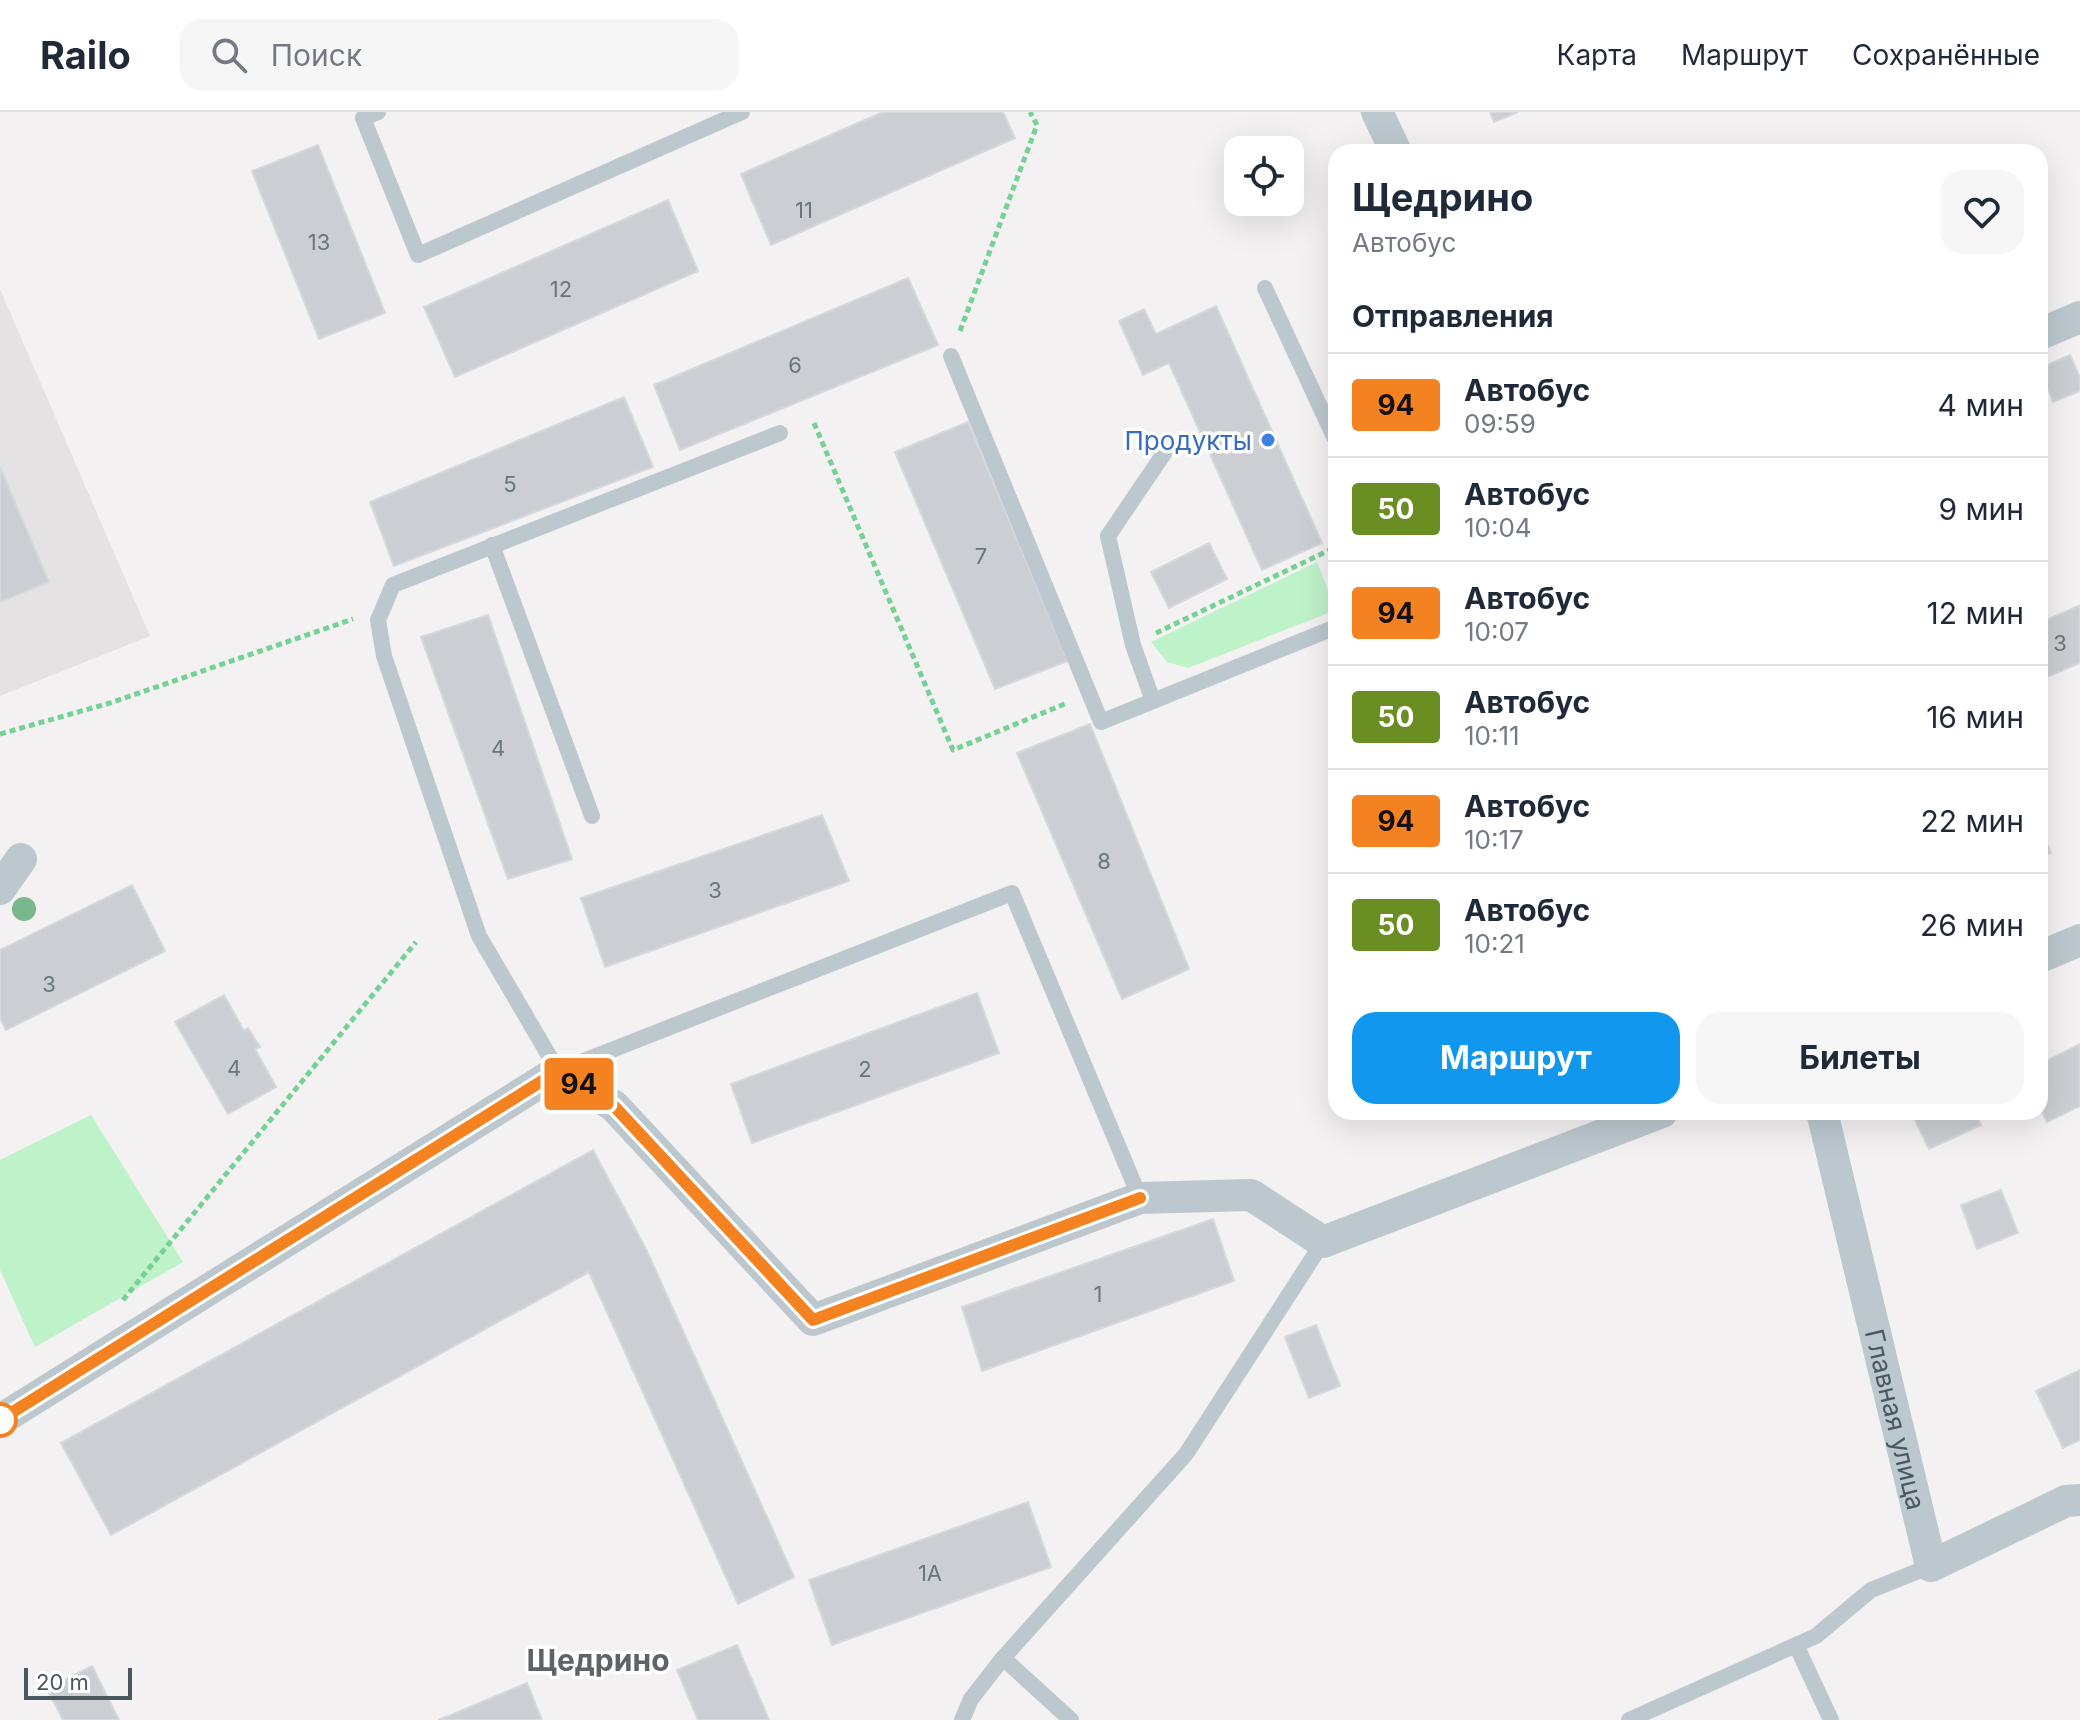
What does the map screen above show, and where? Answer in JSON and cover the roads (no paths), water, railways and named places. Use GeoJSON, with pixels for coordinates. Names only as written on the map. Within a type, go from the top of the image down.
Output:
{"type":"FeatureCollection","features":[{"type":"Feature","properties":{"kind":"street"},"geometry":{"type":"LineString","coordinates":[[1377,112],[1392,144]]}},
{"type":"Feature","properties":{"kind":"street"},"geometry":{"type":"LineString","coordinates":[[2048,331],[2080,317]]}},
{"type":"Feature","properties":{"kind":"street"},"geometry":{"type":"LineString","coordinates":[[0,889],[21,859]]}},
{"type":"Feature","properties":{"kind":"street"},"geometry":{"type":"LineString","coordinates":[[2048,954],[2080,940]]}},
{"type":"Feature","properties":{"kind":"street"},"geometry":{"type":"LineString","coordinates":[[0,1420],[558,1071],[614,1106],[813,1320],[1140,1198],[1251,1195],[1323,1242],[1641,1120]]}},
{"type":"Feature","properties":{"kind":"street","name":"Главная улица"},"geometry":{"type":"LineString","coordinates":[[1824,1120],[1931,1566]]}},
{"type":"Feature","properties":{"kind":"street"},"geometry":{"type":"LineString","coordinates":[[1931,1566],[2066,1501],[2080,1500]]}},
{"type":"Feature","properties":{"kind":"lane"},"geometry":{"type":"LineString","coordinates":[[378,112],[363,118],[418,255],[742,112]]}},
{"type":"Feature","properties":{"kind":"lane"},"geometry":{"type":"LineString","coordinates":[[1265,288],[1328,424]]}},
{"type":"Feature","properties":{"kind":"lane"},"geometry":{"type":"LineString","coordinates":[[951,356],[1101,722],[1328,630]]}},
{"type":"Feature","properties":{"kind":"lane"},"geometry":{"type":"LineString","coordinates":[[780,433],[393,585],[378,620],[384,656],[479,936],[558,1071],[1012,893],[1140,1198]]}},
{"type":"Feature","properties":{"kind":"lane"},"geometry":{"type":"LineString","coordinates":[[1153,701],[1133,645],[1108,536],[1165,452]]}},
{"type":"Feature","properties":{"kind":"lane"},"geometry":{"type":"LineString","coordinates":[[492,545],[592,816]]}},
{"type":"Feature","properties":{"kind":"lane"},"geometry":{"type":"LineString","coordinates":[[962,1720],[971,1699],[1003,1658],[1186,1454],[1323,1242]]}},
{"type":"Feature","properties":{"kind":"lane"},"geometry":{"type":"LineString","coordinates":[[1629,1720],[1816,1636],[1871,1590],[1931,1566]]}},
{"type":"Feature","properties":{"kind":"lane"},"geometry":{"type":"LineString","coordinates":[[1796,1645],[1831,1720]]}},
{"type":"Feature","properties":{"kind":"lane"},"geometry":{"type":"LineString","coordinates":[[1003,1658],[1071,1720]]}},
{"type":"Feature","properties":{"kind":"place","name":"Продукты"},"geometry":{"type":"Point","coordinates":[1268,440]}},
{"type":"Feature","properties":{"kind":"district","name":"Щедрино"},"geometry":{"type":"Point","coordinates":[598,1660]}}]}
